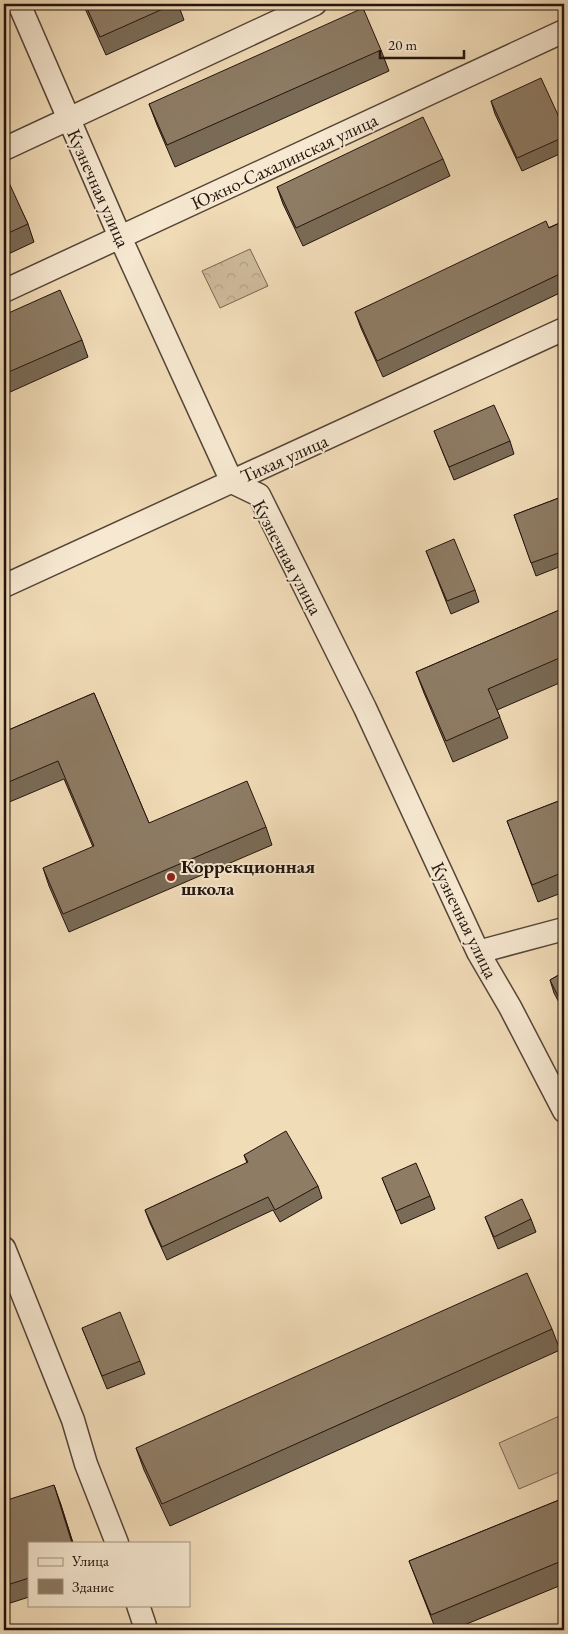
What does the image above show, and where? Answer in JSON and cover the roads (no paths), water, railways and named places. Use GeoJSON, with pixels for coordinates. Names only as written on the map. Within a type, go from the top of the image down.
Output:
{"type":"FeatureCollection","features":[{"type":"Feature","properties":{"kind":"street","name":"Кузнечная улица"},"geometry":{"type":"LineString","coordinates":[[19,4],[120,237],[232,482],[259,495],[365,708],[478,952],[510,1007],[564,1111]]}},
{"type":"Feature","properties":{"kind":"street"},"geometry":{"type":"LineString","coordinates":[[4,149],[315,4]]}},
{"type":"Feature","properties":{"kind":"street","name":"Южно-Сахалинская улица"},"geometry":{"type":"LineString","coordinates":[[4,291],[564,31]]}},
{"type":"Feature","properties":{"kind":"street","name":"Тихая улица"},"geometry":{"type":"LineString","coordinates":[[4,586],[564,330]]}},
{"type":"Feature","properties":{"kind":"street"},"geometry":{"type":"LineString","coordinates":[[478,952],[564,929]]}},
{"type":"Feature","properties":{"kind":"street"},"geometry":{"type":"LineString","coordinates":[[4,1248],[73,1420],[86,1464],[117,1542]]}},
{"type":"Feature","properties":{"kind":"place","name":"Коррекционная школа"},"geometry":{"type":"Point","coordinates":[171,877]}}]}
